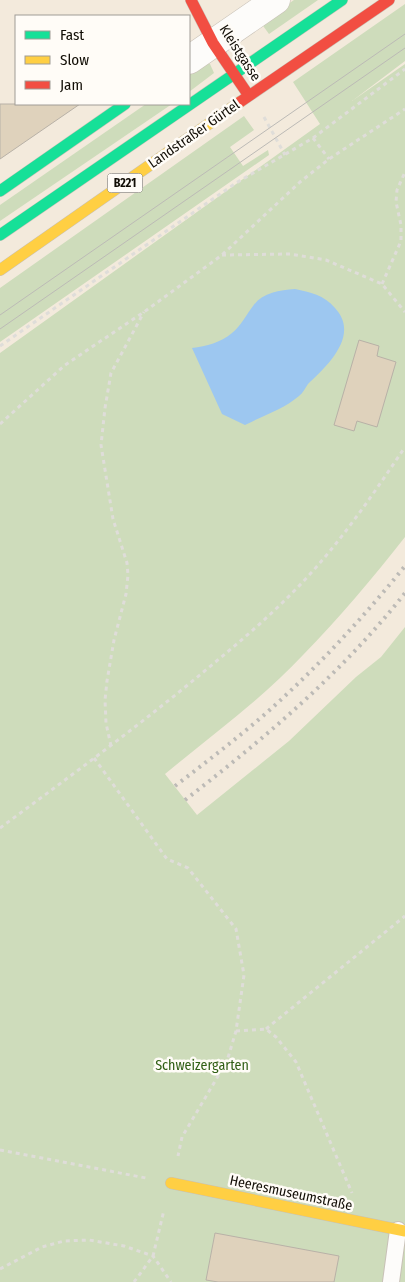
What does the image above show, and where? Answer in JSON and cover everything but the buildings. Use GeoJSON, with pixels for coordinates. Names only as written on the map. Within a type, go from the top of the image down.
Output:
{"type":"FeatureCollection","features":[{"type":"Feature","properties":{"kind":"main road","name":"Kleistgasse"},"geometry":{"type":"LineString","coordinates":[[191,0],[213,43],[250,96]]}},
{"type":"Feature","properties":{"kind":"main road","name":"Landstraßer Gürtel"},"geometry":{"type":"LineString","coordinates":[[0,234],[60,195],[342,0]]}},
{"type":"Feature","properties":{"kind":"main road","name":"Landstraßer Gürtel"},"geometry":{"type":"LineString","coordinates":[[0,270],[389,0]]}},
{"type":"Feature","properties":{"kind":"main road"},"geometry":{"type":"LineString","coordinates":[[0,191],[125,105]]}},
{"type":"Feature","properties":{"kind":"main road","name":"Heeresmuseumstraße"},"geometry":{"type":"LineString","coordinates":[[171,1183],[401,1231]]}},
{"type":"Feature","properties":{"kind":"street"},"geometry":{"type":"LineString","coordinates":[[190,59],[276,0]]}},
{"type":"Feature","properties":{"kind":"lane"},"geometry":{"type":"LineString","coordinates":[[392,1282],[401,1231]]}},
{"type":"Feature","properties":{"kind":"path"},"geometry":{"type":"LineString","coordinates":[[0,346],[236,183],[313,138],[405,69]]}},
{"type":"Feature","properties":{"kind":"path"},"geometry":{"type":"LineString","coordinates":[[0,424],[65,365],[144,312],[222,255],[300,182],[329,158],[405,109]]}},
{"type":"Feature","properties":{"kind":"path"},"geometry":{"type":"LineString","coordinates":[[261,113],[285,155]]}},
{"type":"Feature","properties":{"kind":"path"},"geometry":{"type":"LineString","coordinates":[[313,138],[329,158]]}},
{"type":"Feature","properties":{"kind":"path"},"geometry":{"type":"LineString","coordinates":[[382,284],[401,241],[401,225],[396,202],[398,190],[405,172]]}},
{"type":"Feature","properties":{"kind":"path"},"geometry":{"type":"LineString","coordinates":[[222,255],[290,254],[326,260],[382,284],[405,312]]}},
{"type":"Feature","properties":{"kind":"path"},"geometry":{"type":"LineString","coordinates":[[111,746],[106,723],[105,700],[114,640],[126,594],[128,575],[127,563],[113,519],[101,445],[105,408],[112,373],[144,312]]}},
{"type":"Feature","properties":{"kind":"path"},"geometry":{"type":"LineString","coordinates":[[0,828],[111,746],[187,686],[258,626],[298,588],[335,545],[405,447]]}},
{"type":"Feature","properties":{"kind":"path"},"geometry":{"type":"LineString","coordinates":[[94,758],[167,859],[188,868],[236,929],[244,975],[236,1031],[228,1061],[182,1138],[153,1256],[134,1282]]}},
{"type":"Feature","properties":{"kind":"path"},"geometry":{"type":"LineString","coordinates":[[236,1031],[266,1029],[405,916]]}},
{"type":"Feature","properties":{"kind":"path"},"geometry":{"type":"LineString","coordinates":[[266,1029],[276,1037],[296,1062],[357,1203],[352,1221]]}},
{"type":"Feature","properties":{"kind":"path"},"geometry":{"type":"LineString","coordinates":[[0,1150],[171,1183]]}},
{"type":"Feature","properties":{"kind":"path"},"geometry":{"type":"LineString","coordinates":[[0,1269],[42,1247],[64,1241],[89,1240],[124,1246],[153,1256],[171,1282]]}},
{"type":"Feature","properties":{"kind":"green space"},"geometry":{"type":"Polygon","coordinates":[[[294,0],[318,0],[269,34],[261,23],[294,0]]]}},
{"type":"Feature","properties":{"kind":"green space","name":"Schweizergarten"},"geometry":{"type":"Polygon","coordinates":[[[405,4],[405,61],[352,101],[405,64],[405,537],[343,612],[287,671],[254,702],[165,774],[197,815],[289,741],[356,677],[381,657],[405,627],[405,1282],[0,1282],[0,353],[320,124],[293,82],[405,4]]]}},
{"type":"Feature","properties":{"kind":"green space"},"geometry":{"type":"Polygon","coordinates":[[[207,63],[210,64],[214,73],[190,91],[190,73],[207,63]]]}},
{"type":"Feature","properties":{"kind":"green space"},"geometry":{"type":"Polygon","coordinates":[[[145,105],[171,105],[0,221],[0,205],[145,105]]]}},
{"type":"Feature","properties":{"kind":"green space"},"geometry":{"type":"Polygon","coordinates":[[[244,116],[254,130],[230,147],[243,166],[268,150],[269,155],[0,342],[0,288],[244,116]]]}},
{"type":"Feature","properties":{"kind":"water"},"geometry":{"type":"Polygon","coordinates":[[[295,289],[321,297],[335,308],[342,318],[343,339],[332,359],[300,395],[280,409],[245,425],[222,414],[192,348],[213,344],[223,339],[238,327],[250,309],[266,295],[277,291],[295,289]]]}},
{"type":"Feature","properties":{"kind":"tram line"},"geometry":{"type":"LineString","coordinates":[[0,315],[405,34]]}},
{"type":"Feature","properties":{"kind":"tram line"},"geometry":{"type":"LineString","coordinates":[[0,329],[405,48]]}},
{"type":"Feature","properties":{"kind":"railway"},"geometry":{"type":"LineString","coordinates":[[175,786],[253,724],[302,680],[355,625],[405,566]]}},
{"type":"Feature","properties":{"kind":"railway"},"geometry":{"type":"LineString","coordinates":[[185,800],[244,753],[329,677],[381,622],[405,593]]}},
{"type":"Feature","properties":{"kind":"traffic: fast"},"geometry":{"type":"LineString","coordinates":[[190,104],[342,0]]}},
{"type":"Feature","properties":{"kind":"traffic: fast"},"geometry":{"type":"LineString","coordinates":[[0,191],[124,105]]}},
{"type":"Feature","properties":{"kind":"traffic: fast"},"geometry":{"type":"LineString","coordinates":[[0,235],[189,105]]}},
{"type":"Feature","properties":{"kind":"traffic: slow"},"geometry":{"type":"LineString","coordinates":[[0,270],[240,102]]}},
{"type":"Feature","properties":{"kind":"traffic: slow"},"geometry":{"type":"LineString","coordinates":[[171,1183],[405,1231]]}},
{"type":"Feature","properties":{"kind":"traffic: jam"},"geometry":{"type":"LineString","coordinates":[[191,0],[213,43],[247,93]]}},
{"type":"Feature","properties":{"kind":"traffic: jam"},"geometry":{"type":"LineString","coordinates":[[240,102],[389,0]]}}]}
